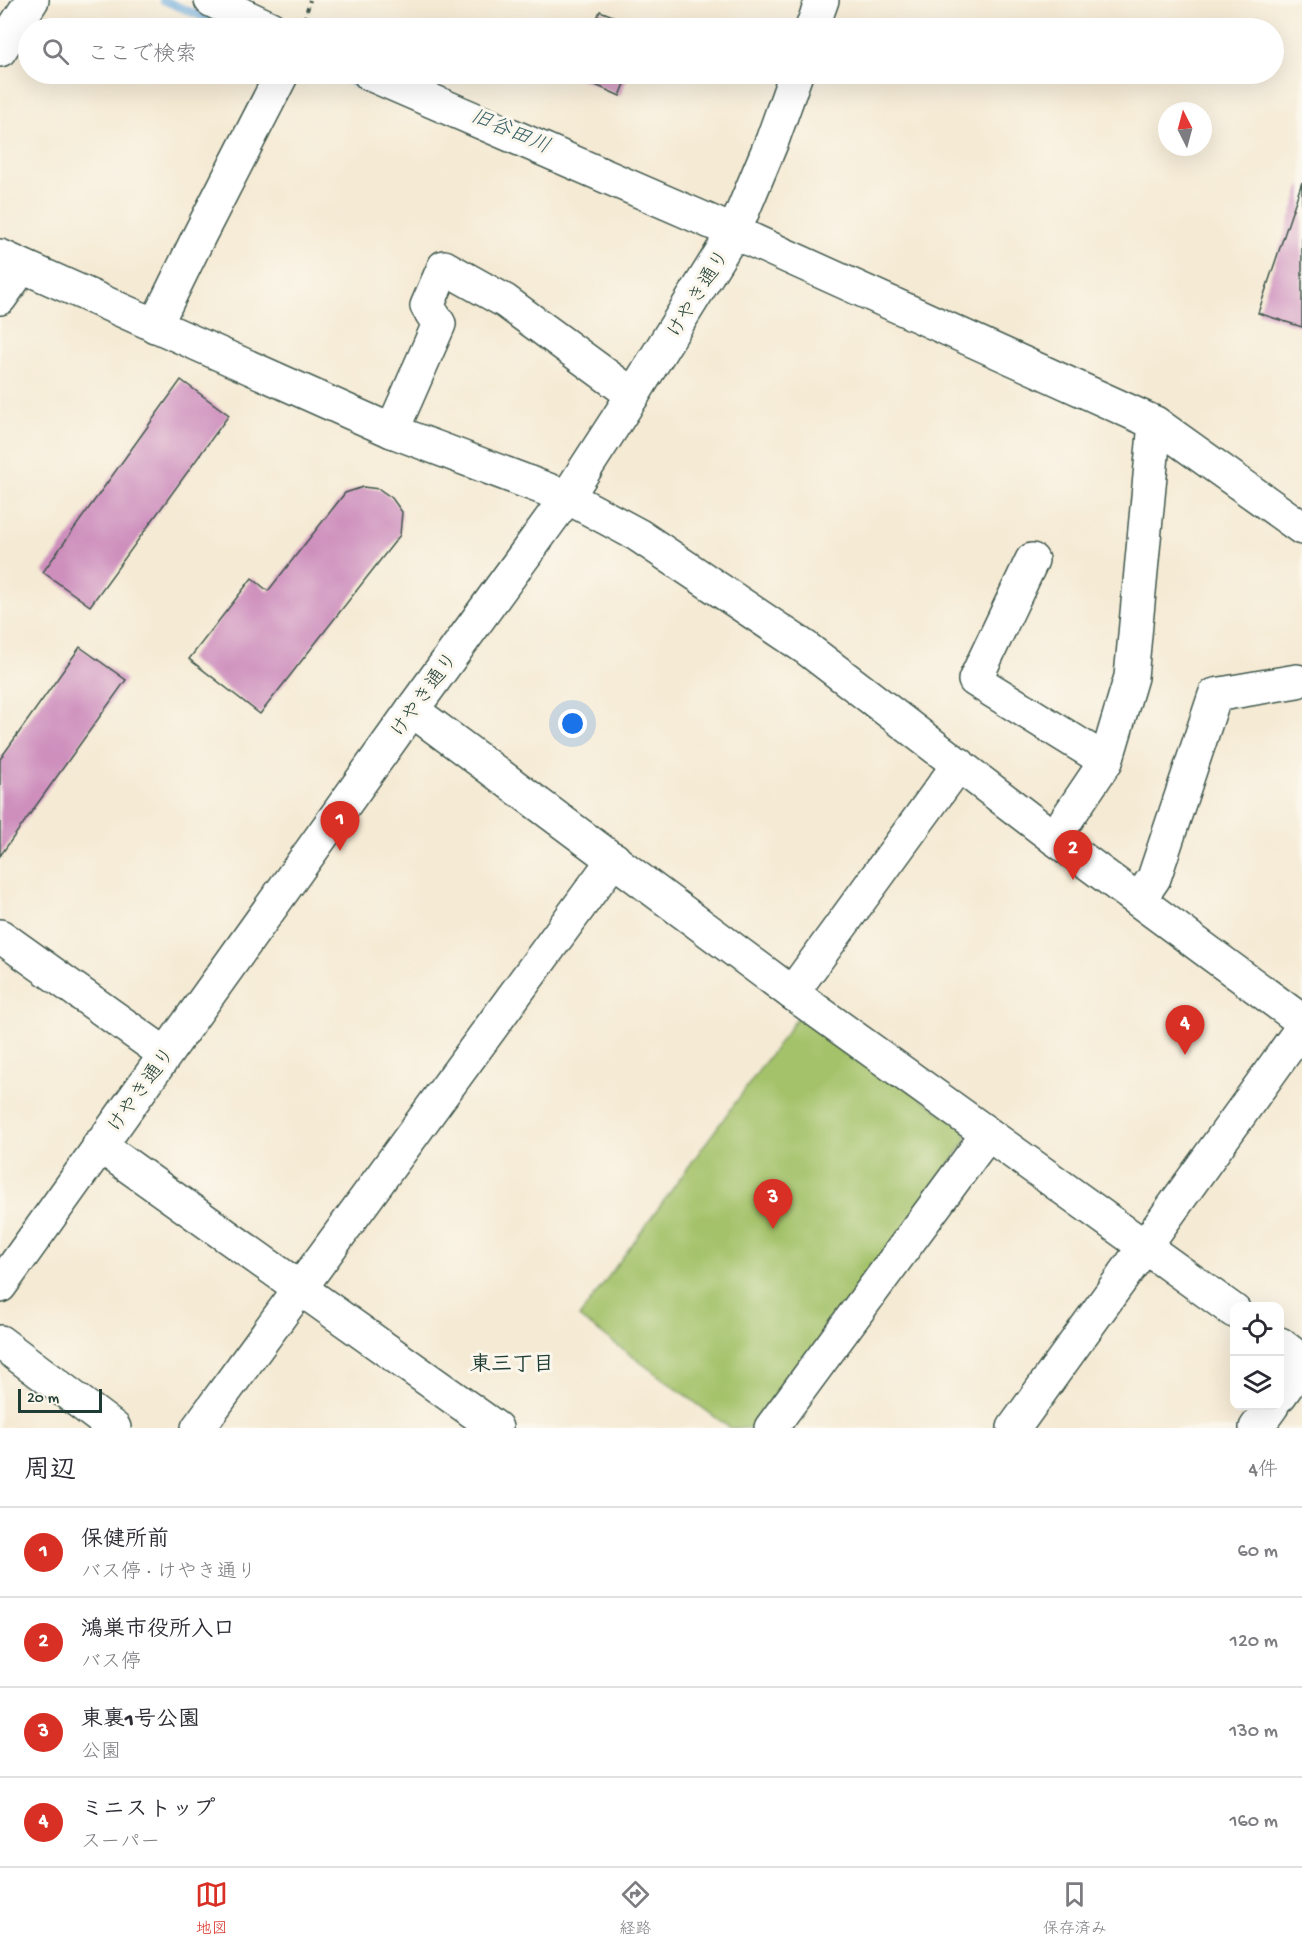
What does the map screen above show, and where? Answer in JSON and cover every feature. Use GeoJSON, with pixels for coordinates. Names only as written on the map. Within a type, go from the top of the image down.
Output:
{"type":"FeatureCollection","features":[{"type":"Feature","properties":{"kind":"street"},"geometry":{"type":"LineString","coordinates":[[20,18],[32,0]]}},
{"type":"Feature","properties":{"kind":"street"},"geometry":{"type":"LineString","coordinates":[[211,0],[249,18]]}},
{"type":"Feature","properties":{"kind":"street"},"geometry":{"type":"LineString","coordinates":[[816,18],[822,0]]}},
{"type":"Feature","properties":{"kind":"street"},"geometry":{"type":"LineString","coordinates":[[0,50],[18,22]]}},
{"type":"Feature","properties":{"kind":"street"},"geometry":{"type":"LineString","coordinates":[[155,326],[277,84]]}},
{"type":"Feature","properties":{"kind":"street"},"geometry":{"type":"LineString","coordinates":[[393,84],[734,232],[1155,423],[1302,528]]}},
{"type":"Feature","properties":{"kind":"street","name":"けやき通り"},"geometry":{"type":"LineString","coordinates":[[0,1286],[99,1145],[567,497],[734,232],[772,141],[792,84]]}},
{"type":"Feature","properties":{"kind":"street"},"geometry":{"type":"LineString","coordinates":[[0,298],[11,261],[392,430],[567,497],[638,536],[806,648],[1054,838],[1302,1022]]}},
{"type":"Feature","properties":{"kind":"street"},"geometry":{"type":"LineString","coordinates":[[392,430],[439,324],[427,306],[444,267],[505,301],[633,395]]}},
{"type":"Feature","properties":{"kind":"street"},"geometry":{"type":"LineString","coordinates":[[1054,838],[1106,760],[1131,677],[1155,423]]}},
{"type":"Feature","properties":{"kind":"street"},"geometry":{"type":"LineString","coordinates":[[1032,560],[975,680],[1106,760]]}},
{"type":"Feature","properties":{"kind":"street"},"geometry":{"type":"LineString","coordinates":[[1139,900],[1154,878],[1215,695],[1297,681]]}},
{"type":"Feature","properties":{"kind":"street"},"geometry":{"type":"LineString","coordinates":[[412,710],[614,858],[792,993],[1230,1308]]}},
{"type":"Feature","properties":{"kind":"street"},"geometry":{"type":"LineString","coordinates":[[792,993],[959,764]]}},
{"type":"Feature","properties":{"kind":"street"},"geometry":{"type":"LineString","coordinates":[[198,1428],[614,858]]}},
{"type":"Feature","properties":{"kind":"street"},"geometry":{"type":"LineString","coordinates":[[0,936],[165,1054]]}},
{"type":"Feature","properties":{"kind":"street"},"geometry":{"type":"LineString","coordinates":[[1014,1428],[1302,1028]]}},
{"type":"Feature","properties":{"kind":"street"},"geometry":{"type":"LineString","coordinates":[[771,1428],[987,1135]]}},
{"type":"Feature","properties":{"kind":"street"},"geometry":{"type":"LineString","coordinates":[[99,1145],[496,1428]]}},
{"type":"Feature","properties":{"kind":"street"},"geometry":{"type":"LineString","coordinates":[[0,1342],[114,1428]]}},
{"type":"Feature","properties":{"kind":"street"},"geometry":{"type":"LineString","coordinates":[[1284,1347],[1302,1362],[1284,1389]]}},
{"type":"Feature","properties":{"kind":"street"},"geometry":{"type":"LineString","coordinates":[[1256,1428],[1269,1410]]}},
{"type":"Feature","properties":{"kind":"path"},"geometry":{"type":"LineString","coordinates":[[305,18],[310,0]]}},
{"type":"Feature","properties":{"kind":"green space"},"geometry":{"type":"Polygon","coordinates":[[[800,1014],[965,1129],[966,1141],[761,1428],[730,1428],[579,1317],[800,1014]]]}},
{"type":"Feature","properties":{"kind":"building"},"geometry":{"type":"Polygon","coordinates":[[[600,11],[618,18],[597,18],[600,11]]]}},
{"type":"Feature","properties":{"kind":"building"},"geometry":{"type":"Polygon","coordinates":[[[593,84],[625,84],[620,96],[593,84]]]}},
{"type":"Feature","properties":{"kind":"building"},"geometry":{"type":"Polygon","coordinates":[[[1302,182],[1302,327],[1258,313],[1302,182]]]}},
{"type":"Feature","properties":{"kind":"building"},"geometry":{"type":"Polygon","coordinates":[[[181,380],[229,415],[90,606],[43,572],[181,380]]]}},
{"type":"Feature","properties":{"kind":"building"},"geometry":{"type":"Polygon","coordinates":[[[363,487],[379,489],[392,498],[402,512],[400,535],[260,714],[189,659],[252,578],[268,591],[345,493],[363,487]]]}},
{"type":"Feature","properties":{"kind":"building"},"geometry":{"type":"Polygon","coordinates":[[[80,647],[126,680],[0,856],[0,759],[80,647]]]}},
{"type":"Feature","properties":{"kind":"waterway","name":"旧谷田川"},"geometry":{"type":"LineString","coordinates":[[163,0],[205,18]]}},
{"type":"Feature","properties":{"kind":"waterway","name":"旧谷田川"},"geometry":{"type":"LineString","coordinates":[[357,84],[366,88]]}},
{"type":"Feature","properties":{"kind":"place","name":"保健所前"},"geometry":{"type":"Point","coordinates":[340,851]}},
{"type":"Feature","properties":{"kind":"place","name":"鴻巣市役所入口"},"geometry":{"type":"Point","coordinates":[1073,880]}},
{"type":"Feature","properties":{"kind":"place","name":"ミニストップ"},"geometry":{"type":"Point","coordinates":[1185,1055]}},
{"type":"Feature","properties":{"kind":"place","name":"東裏1号公園"},"geometry":{"type":"Point","coordinates":[773,1229]}},
{"type":"Feature","properties":{"kind":"district","name":"東三丁目"},"geometry":{"type":"Point","coordinates":[512,1363]}}]}
